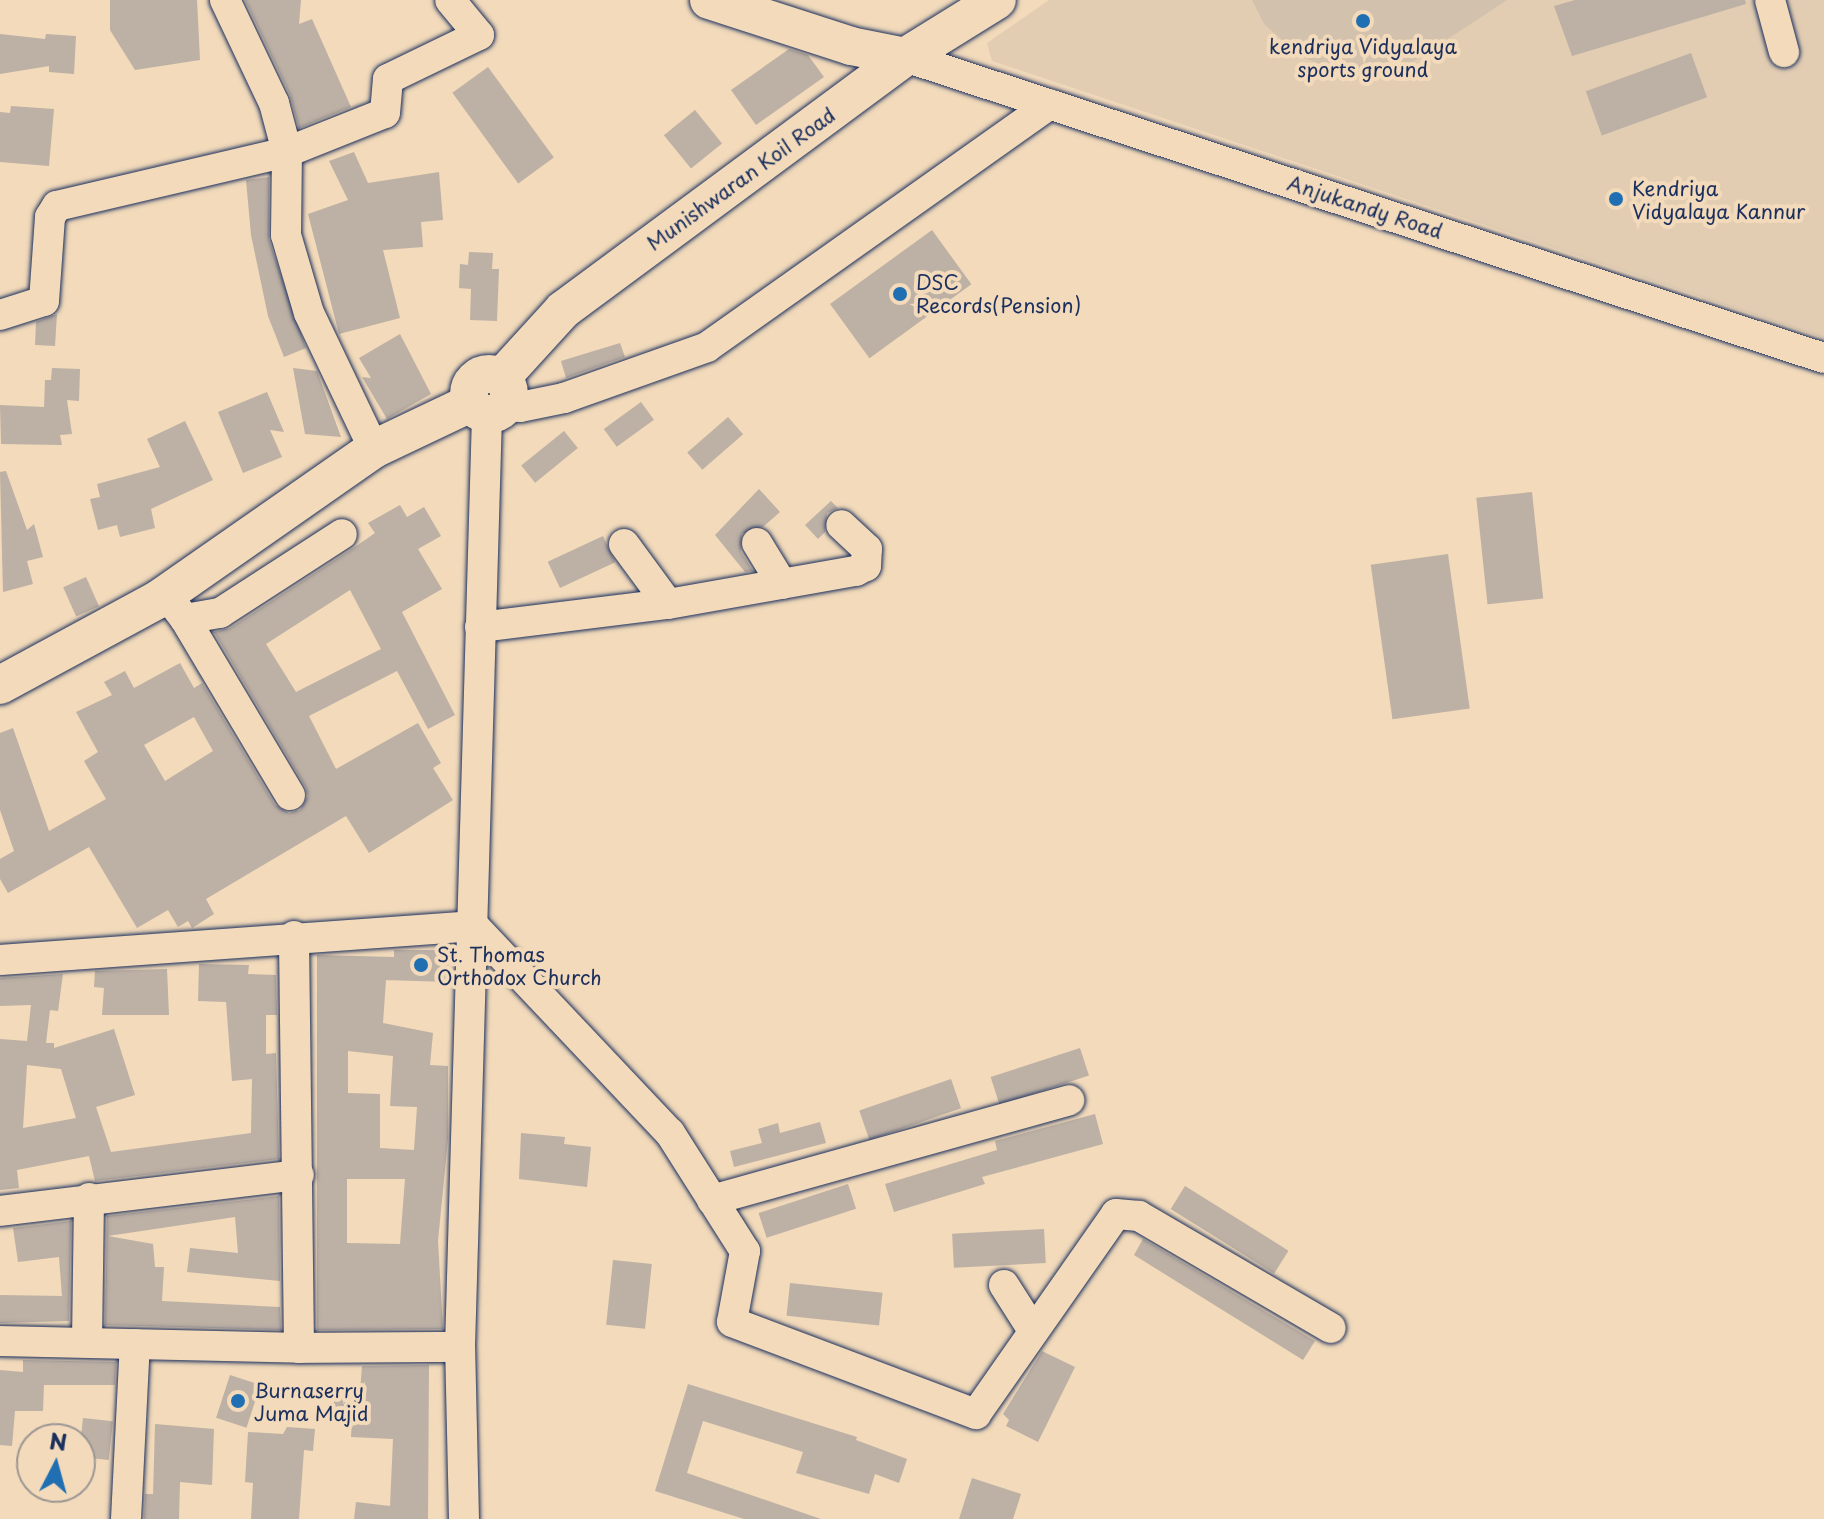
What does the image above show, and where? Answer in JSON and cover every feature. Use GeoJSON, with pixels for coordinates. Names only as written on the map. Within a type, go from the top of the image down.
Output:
{"type":"FeatureCollection","features":[{"type":"Feature","properties":{"kind":"main road"},"geometry":{"type":"LineString","coordinates":[[709,0],[851,46],[905,57]]}},
{"type":"Feature","properties":{"kind":"main road","name":"Munishwaran Koil Road"},"geometry":{"type":"LineString","coordinates":[[0,685],[176,606],[374,449],[492,399],[563,310],[905,57],[997,0]]}},
{"type":"Feature","properties":{"kind":"street"},"geometry":{"type":"LineString","coordinates":[[225,0],[274,103],[287,152],[286,235],[309,313],[374,449]]}},
{"type":"Feature","properties":{"kind":"street"},"geometry":{"type":"LineString","coordinates":[[0,315],[44,301],[50,217],[57,206],[287,152],[385,113],[388,79],[479,35],[450,0]]}},
{"type":"Feature","properties":{"kind":"street"},"geometry":{"type":"LineString","coordinates":[[1770,0],[1784,52]]}},
{"type":"Feature","properties":{"kind":"street","name":"Anjukandy Road"},"geometry":{"type":"LineString","coordinates":[[905,57],[1824,358]]}},
{"type":"Feature","properties":{"kind":"street"},"geometry":{"type":"LineString","coordinates":[[464,1519],[460,1347],[480,627],[492,399],[520,407],[564,398],[707,347],[1050,104]]}},
{"type":"Feature","properties":{"kind":"street"},"geometry":{"type":"LineString","coordinates":[[480,627],[668,604],[866,566],[867,549],[841,525]]}},
{"type":"Feature","properties":{"kind":"street"},"geometry":{"type":"LineString","coordinates":[[176,606],[220,613],[342,534]]}},
{"type":"Feature","properties":{"kind":"street"},"geometry":{"type":"LineString","coordinates":[[757,543],[782,584]]}},
{"type":"Feature","properties":{"kind":"street"},"geometry":{"type":"LineString","coordinates":[[624,544],[668,604]]}},
{"type":"Feature","properties":{"kind":"street"},"geometry":{"type":"LineString","coordinates":[[176,606],[290,795]]}},
{"type":"Feature","properties":{"kind":"street"},"geometry":{"type":"LineString","coordinates":[[0,960],[294,936],[474,926],[670,1133],[745,1251],[732,1322],[976,1414],[1032,1329],[1116,1214],[1139,1216],[1331,1328]]}},
{"type":"Feature","properties":{"kind":"street"},"geometry":{"type":"LineString","coordinates":[[294,936],[299,1348]]}},
{"type":"Feature","properties":{"kind":"street"},"geometry":{"type":"LineString","coordinates":[[712,1200],[1069,1100]]}},
{"type":"Feature","properties":{"kind":"street"},"geometry":{"type":"LineString","coordinates":[[0,1211],[299,1175]]}},
{"type":"Feature","properties":{"kind":"street"},"geometry":{"type":"LineString","coordinates":[[87,1342],[89,1198]]}},
{"type":"Feature","properties":{"kind":"street"},"geometry":{"type":"LineString","coordinates":[[1004,1285],[1032,1329]]}},
{"type":"Feature","properties":{"kind":"street"},"geometry":{"type":"LineString","coordinates":[[0,1341],[299,1348],[460,1347]]}},
{"type":"Feature","properties":{"kind":"street"},"geometry":{"type":"LineString","coordinates":[[126,1519],[135,1344]]}},
{"type":"Feature","properties":{"kind":"shaded area","name":"Kendriya Vidyalaya Kannur"},"geometry":{"type":"Polygon","coordinates":[[[1049,0],[1824,0],[1824,338],[992,61],[987,43],[1049,0]]]}},
{"type":"Feature","properties":{"kind":"shaded area"},"geometry":{"type":"Polygon","coordinates":[[[1252,0],[1507,0],[1399,71],[1376,74],[1330,68],[1302,57],[1264,24],[1252,0]]]}},
{"type":"Feature","properties":{"kind":"building"},"geometry":{"type":"Polygon","coordinates":[[[110,0],[197,0],[200,60],[135,70],[110,30],[110,0]]]}},
{"type":"Feature","properties":{"kind":"building"},"geometry":{"type":"Polygon","coordinates":[[[245,0],[301,0],[299,24],[312,19],[351,107],[299,128],[290,95],[245,0]]]}},
{"type":"Feature","properties":{"kind":"building"},"geometry":{"type":"Polygon","coordinates":[[[1575,0],[1745,0],[1746,4],[1572,56],[1554,6],[1575,0]]]}},
{"type":"Feature","properties":{"kind":"building"},"geometry":{"type":"Polygon","coordinates":[[[0,34],[45,39],[46,34],[76,36],[74,74],[49,72],[49,66],[0,74],[0,34]]]}},
{"type":"Feature","properties":{"kind":"building"},"geometry":{"type":"Polygon","coordinates":[[[789,49],[808,55],[824,77],[756,125],[731,90],[789,49]]]}},
{"type":"Feature","properties":{"kind":"building"},"geometry":{"type":"Polygon","coordinates":[[[1691,53],[1707,97],[1602,135],[1586,91],[1691,53]]]}},
{"type":"Feature","properties":{"kind":"building"},"geometry":{"type":"Polygon","coordinates":[[[488,67],[554,158],[518,183],[452,93],[488,67]]]}},
{"type":"Feature","properties":{"kind":"building"},"geometry":{"type":"Polygon","coordinates":[[[11,106],[54,109],[49,166],[0,162],[0,112],[10,113],[11,106]]]}},
{"type":"Feature","properties":{"kind":"building"},"geometry":{"type":"Polygon","coordinates":[[[695,110],[722,143],[691,169],[664,135],[695,110]]]}},
{"type":"Feature","properties":{"kind":"building"},"geometry":{"type":"Polygon","coordinates":[[[354,152],[368,183],[439,172],[443,220],[421,222],[423,247],[383,250],[400,318],[339,334],[308,214],[348,200],[329,161],[354,152]]]}},
{"type":"Feature","properties":{"kind":"building"},"geometry":{"type":"Polygon","coordinates":[[[269,177],[269,240],[306,348],[284,357],[268,316],[251,235],[246,180],[269,177]]]}},
{"type":"Feature","properties":{"kind":"building","name":"DSC Records(Pension)"},"geometry":{"type":"Polygon","coordinates":[[[932,230],[971,284],[869,358],[830,304],[932,230]]]}},
{"type":"Feature","properties":{"kind":"building"},"geometry":{"type":"Polygon","coordinates":[[[469,252],[493,253],[492,269],[499,269],[497,321],[470,320],[471,289],[459,288],[460,264],[468,265],[469,252]]]}},
{"type":"Feature","properties":{"kind":"building"},"geometry":{"type":"Polygon","coordinates":[[[57,314],[55,346],[35,345],[36,322],[57,314]]]}},
{"type":"Feature","properties":{"kind":"building"},"geometry":{"type":"Polygon","coordinates":[[[400,334],[431,394],[387,419],[362,377],[371,378],[359,358],[400,334]]]}},
{"type":"Feature","properties":{"kind":"building"},"geometry":{"type":"Polygon","coordinates":[[[620,343],[625,357],[566,378],[561,361],[620,343]]]}},
{"type":"Feature","properties":{"kind":"building"},"geometry":{"type":"Polygon","coordinates":[[[52,368],[80,369],[79,401],[67,400],[72,434],[60,435],[62,445],[1,444],[0,405],[44,407],[45,380],[51,380],[52,368]]]}},
{"type":"Feature","properties":{"kind":"building"},"geometry":{"type":"Polygon","coordinates":[[[293,368],[317,371],[341,437],[305,434],[293,368]]]}},
{"type":"Feature","properties":{"kind":"building"},"geometry":{"type":"Polygon","coordinates":[[[267,392],[284,432],[270,430],[282,457],[243,473],[218,412],[267,392]]]}},
{"type":"Feature","properties":{"kind":"building"},"geometry":{"type":"Polygon","coordinates":[[[641,402],[654,420],[617,447],[604,429],[641,402]]]}},
{"type":"Feature","properties":{"kind":"building"},"geometry":{"type":"Polygon","coordinates":[[[728,417],[743,434],[702,470],[687,452],[728,417]]]}},
{"type":"Feature","properties":{"kind":"building"},"geometry":{"type":"Polygon","coordinates":[[[185,421],[213,480],[151,509],[155,528],[120,537],[117,525],[98,530],[90,499],[100,497],[97,484],[160,467],[147,439],[185,421]]]}},
{"type":"Feature","properties":{"kind":"building"},"geometry":{"type":"Polygon","coordinates":[[[564,431],[578,448],[535,483],[521,466],[564,431]]]}},
{"type":"Feature","properties":{"kind":"building"},"geometry":{"type":"Polygon","coordinates":[[[6,471],[27,530],[34,524],[43,557],[27,561],[33,584],[3,592],[0,472],[6,471]]]}},
{"type":"Feature","properties":{"kind":"building"},"geometry":{"type":"Polygon","coordinates":[[[759,489],[780,512],[763,527],[742,534],[741,552],[753,571],[745,572],[715,535],[759,489]]]}},
{"type":"Feature","properties":{"kind":"building"},"geometry":{"type":"Polygon","coordinates":[[[1532,492],[1543,598],[1487,604],[1476,498],[1532,492]]]}},
{"type":"Feature","properties":{"kind":"building"},"geometry":{"type":"Polygon","coordinates":[[[831,501],[838,508],[827,513],[825,532],[818,539],[805,525],[831,501]]]}},
{"type":"Feature","properties":{"kind":"building"},"geometry":{"type":"Polygon","coordinates":[[[400,505],[407,517],[424,507],[441,536],[418,549],[442,589],[402,612],[455,715],[428,729],[397,671],[309,716],[336,769],[418,723],[441,763],[433,768],[453,800],[369,853],[346,816],[206,899],[214,914],[192,928],[188,921],[178,927],[168,910],[137,928],[89,847],[8,893],[0,879],[0,859],[14,851],[0,810],[0,733],[13,728],[49,831],[106,799],[84,761],[98,752],[76,712],[112,695],[104,682],[125,671],[134,688],[180,663],[194,688],[202,683],[275,805],[289,813],[300,810],[308,796],[305,786],[214,632],[230,628],[375,533],[368,523],[400,505]],[[350,590],[266,644],[296,692],[381,649],[350,590]],[[194,717],[144,745],[165,781],[213,751],[194,717]]]}},
{"type":"Feature","properties":{"kind":"building"},"geometry":{"type":"Polygon","coordinates":[[[603,536],[615,562],[560,588],[548,562],[603,536]]]}},
{"type":"Feature","properties":{"kind":"building"},"geometry":{"type":"Polygon","coordinates":[[[1448,554],[1470,708],[1392,719],[1371,565],[1448,554]]]}},
{"type":"Feature","properties":{"kind":"building"},"geometry":{"type":"Polygon","coordinates":[[[86,577],[99,606],[76,616],[63,587],[86,577]]]}},
{"type":"Feature","properties":{"kind":"building"},"geometry":{"type":"Polygon","coordinates":[[[394,950],[449,950],[448,982],[386,980],[383,1023],[433,1033],[430,1065],[448,1066],[448,1139],[438,1241],[443,1329],[317,1330],[317,955],[394,957],[394,950]],[[348,1051],[348,1093],[380,1094],[380,1148],[414,1150],[417,1107],[390,1106],[393,1056],[348,1051]],[[347,1179],[347,1243],[400,1244],[405,1179],[347,1179]]]}},
{"type":"Feature","properties":{"kind":"building"},"geometry":{"type":"Polygon","coordinates":[[[199,964],[249,965],[248,974],[276,975],[277,1015],[266,1015],[266,1054],[276,1053],[279,1159],[95,1181],[89,1156],[17,1170],[19,1188],[0,1190],[0,1039],[27,1041],[31,1005],[0,1006],[0,978],[63,974],[58,1011],[50,1010],[46,1043],[54,1043],[54,1048],[114,1029],[135,1095],[96,1107],[111,1152],[251,1133],[252,1079],[232,1081],[226,1002],[198,1001],[199,964]],[[27,1065],[23,1128],[76,1118],[61,1069],[27,1065]]]}},
{"type":"Feature","properties":{"kind":"building"},"geometry":{"type":"Polygon","coordinates":[[[167,969],[169,1015],[102,1015],[104,988],[94,987],[95,971],[167,969]]]}},
{"type":"Feature","properties":{"kind":"building"},"geometry":{"type":"Polygon","coordinates":[[[1080,1048],[1089,1076],[1000,1105],[991,1077],[1080,1048]]]}},
{"type":"Feature","properties":{"kind":"building"},"geometry":{"type":"Polygon","coordinates":[[[951,1079],[961,1108],[869,1140],[859,1111],[951,1079]]]}},
{"type":"Feature","properties":{"kind":"building"},"geometry":{"type":"Polygon","coordinates":[[[1095,1114],[1103,1144],[982,1177],[985,1184],[894,1212],[885,1184],[997,1150],[995,1141],[1095,1114]]]}},
{"type":"Feature","properties":{"kind":"building"},"geometry":{"type":"Polygon","coordinates":[[[820,1122],[826,1143],[734,1167],[730,1151],[762,1143],[758,1129],[778,1123],[780,1133],[820,1122]]]}},
{"type":"Feature","properties":{"kind":"building"},"geometry":{"type":"Polygon","coordinates":[[[521,1133],[565,1137],[564,1144],[591,1147],[587,1187],[519,1179],[521,1133]]]}},
{"type":"Feature","properties":{"kind":"building"},"geometry":{"type":"Polygon","coordinates":[[[848,1184],[856,1209],[767,1238],[759,1213],[848,1184]]]}},
{"type":"Feature","properties":{"kind":"building"},"geometry":{"type":"Polygon","coordinates":[[[1185,1186],[1288,1251],[1274,1274],[1171,1209],[1185,1186]]]}},
{"type":"Feature","properties":{"kind":"building"},"geometry":{"type":"Polygon","coordinates":[[[279,1196],[280,1281],[187,1272],[190,1248],[238,1253],[235,1217],[108,1236],[153,1244],[155,1267],[164,1267],[162,1301],[280,1307],[281,1330],[105,1325],[107,1216],[279,1196]]]}},
{"type":"Feature","properties":{"kind":"building"},"geometry":{"type":"Polygon","coordinates":[[[71,1221],[69,1321],[0,1323],[0,1295],[62,1296],[59,1257],[18,1262],[13,1228],[71,1221]]]}},
{"type":"Feature","properties":{"kind":"building"},"geometry":{"type":"Polygon","coordinates":[[[1044,1229],[1046,1263],[954,1268],[952,1234],[1044,1229]]]}},
{"type":"Feature","properties":{"kind":"building"},"geometry":{"type":"Polygon","coordinates":[[[1143,1239],[1315,1341],[1303,1360],[1134,1255],[1143,1239]]]}},
{"type":"Feature","properties":{"kind":"building"},"geometry":{"type":"Polygon","coordinates":[[[613,1260],[652,1264],[645,1329],[606,1325],[613,1260]]]}},
{"type":"Feature","properties":{"kind":"building"},"geometry":{"type":"Polygon","coordinates":[[[790,1283],[882,1293],[879,1326],[787,1316],[790,1283]]]}},
{"type":"Feature","properties":{"kind":"building"},"geometry":{"type":"Polygon","coordinates":[[[1042,1351],[1075,1367],[1038,1442],[1006,1426],[1009,1420],[1003,1414],[1042,1351]]]}},
{"type":"Feature","properties":{"kind":"building"},"geometry":{"type":"Polygon","coordinates":[[[23,1360],[116,1362],[115,1385],[44,1385],[43,1411],[15,1411],[12,1446],[0,1445],[0,1370],[23,1372],[23,1360]]]}},
{"type":"Feature","properties":{"kind":"building"},"geometry":{"type":"Polygon","coordinates":[[[429,1365],[428,1519],[354,1519],[356,1502],[390,1506],[393,1439],[351,1437],[352,1420],[332,1419],[334,1394],[360,1392],[362,1366],[429,1365]]]}},
{"type":"Feature","properties":{"kind":"building","name":"Burnaserry Juma Majid"},"geometry":{"type":"Polygon","coordinates":[[[230,1375],[260,1385],[247,1428],[216,1418],[230,1375]]]}},
{"type":"Feature","properties":{"kind":"building"},"geometry":{"type":"Polygon","coordinates":[[[688,1384],[857,1437],[856,1440],[907,1459],[899,1483],[875,1474],[869,1494],[796,1473],[803,1452],[703,1421],[687,1473],[821,1519],[744,1519],[655,1491],[688,1384]]]}},
{"type":"Feature","properties":{"kind":"building"},"geometry":{"type":"Polygon","coordinates":[[[83,1418],[113,1421],[109,1460],[96,1459],[96,1423],[82,1423],[83,1418]]]}},
{"type":"Feature","properties":{"kind":"building"},"geometry":{"type":"Polygon","coordinates":[[[155,1424],[214,1429],[212,1485],[180,1482],[179,1519],[144,1519],[145,1494],[153,1494],[155,1424]]]}},
{"type":"Feature","properties":{"kind":"building"},"geometry":{"type":"Polygon","coordinates":[[[287,1427],[315,1429],[313,1451],[304,1450],[299,1519],[251,1519],[253,1483],[245,1482],[248,1432],[283,1434],[287,1427]]]}},
{"type":"Feature","properties":{"kind":"building"},"geometry":{"type":"Polygon","coordinates":[[[972,1478],[1021,1494],[1013,1519],[959,1519],[972,1478]]]}},
{"type":"Feature","properties":{"kind":"place","name":"kendriya Vidyalaya sports ground"},"geometry":{"type":"Point","coordinates":[1363,21]}},
{"type":"Feature","properties":{"kind":"place","name":"Kendriya Vidyalaya Kannur"},"geometry":{"type":"Point","coordinates":[1616,199]}},
{"type":"Feature","properties":{"kind":"place","name":"DSC Records(Pension)"},"geometry":{"type":"Point","coordinates":[900,294]}},
{"type":"Feature","properties":{"kind":"place","name":"St. Thomas Orthodox Church"},"geometry":{"type":"Point","coordinates":[421,965]}},
{"type":"Feature","properties":{"kind":"place","name":"Burnaserry Juma Majid"},"geometry":{"type":"Point","coordinates":[238,1401]}}]}
